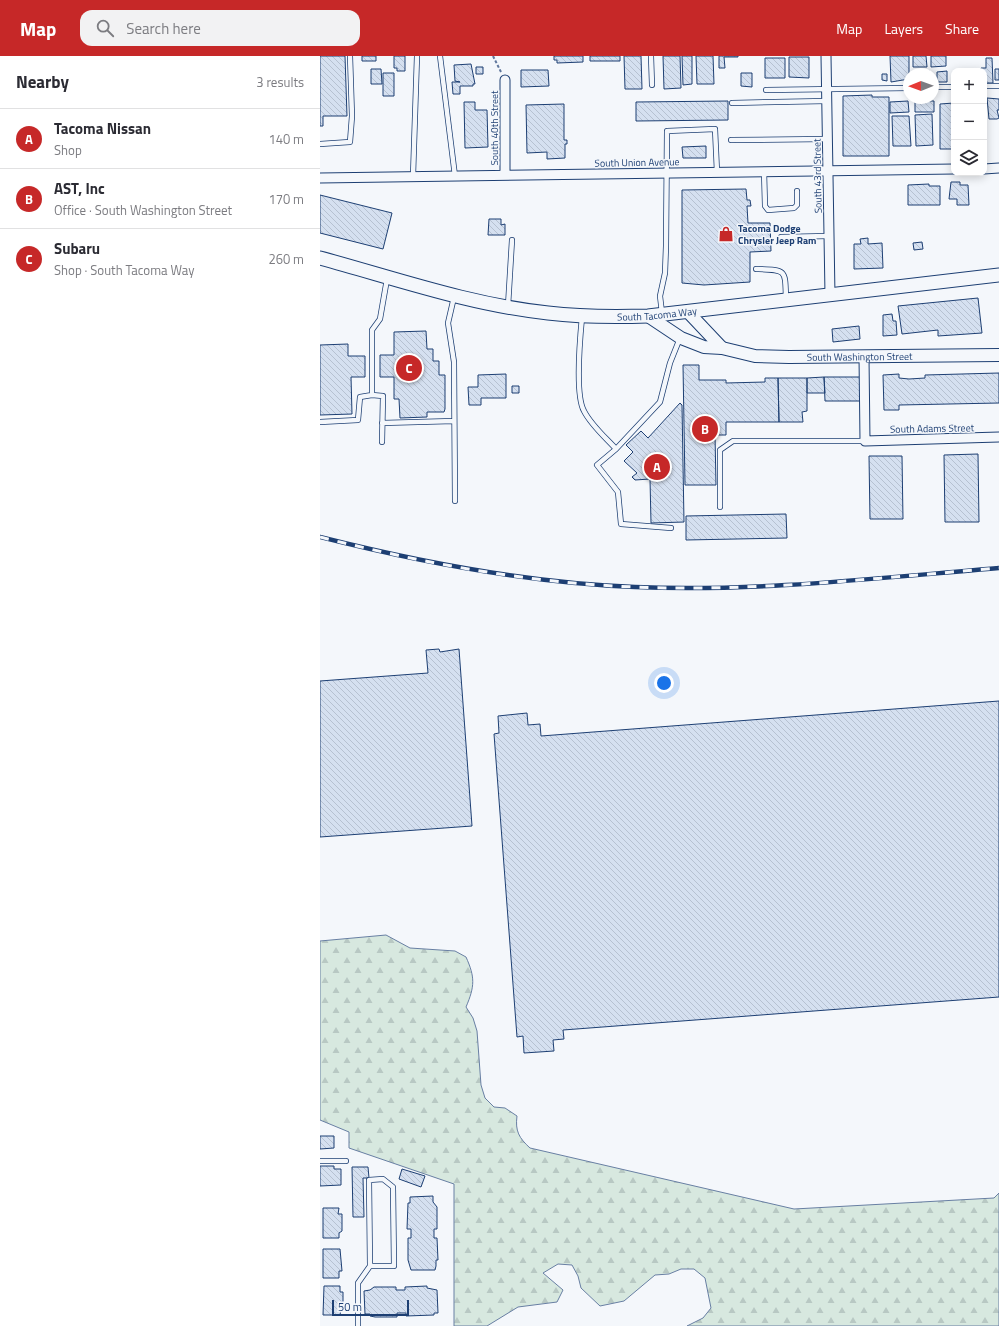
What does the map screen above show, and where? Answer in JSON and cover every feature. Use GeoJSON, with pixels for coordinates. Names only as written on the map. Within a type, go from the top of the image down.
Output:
{"type":"FeatureCollection","features":[{"type":"Feature","properties":{"kind":"main road","name":"South Tacoma Way"},"geometry":{"type":"LineString","coordinates":[[320,258],[455,295],[547,313],[582,316],[648,316],[999,275]]}},
{"type":"Feature","properties":{"kind":"street","name":"South 43rd Street"},"geometry":{"type":"LineString","coordinates":[[826,56],[830,295]]}},
{"type":"Feature","properties":{"kind":"street","name":"South 40th Street"},"geometry":{"type":"LineString","coordinates":[[505,80],[506,175]]}},
{"type":"Feature","properties":{"kind":"street"},"geometry":{"type":"LineString","coordinates":[[987,169],[999,168]]}},
{"type":"Feature","properties":{"kind":"street","name":"South Union Avenue"},"geometry":{"type":"LineString","coordinates":[[320,178],[951,169]]}},
{"type":"Feature","properties":{"kind":"street"},"geometry":{"type":"LineString","coordinates":[[688,312],[722,348]]}},
{"type":"Feature","properties":{"kind":"street","name":"South Washington Street"},"geometry":{"type":"LineString","coordinates":[[648,316],[681,338],[704,347],[722,348],[743,354],[767,357],[999,355]]}},
{"type":"Feature","properties":{"kind":"street"},"geometry":{"type":"LineString","coordinates":[[864,357],[865,441]]}},
{"type":"Feature","properties":{"kind":"street","name":"South Adams Street"},"geometry":{"type":"LineString","coordinates":[[865,441],[999,438]]}},
{"type":"Feature","properties":{"kind":"lane"},"geometry":{"type":"LineString","coordinates":[[320,144],[350,142],[352,116],[350,56]]}},
{"type":"Feature","properties":{"kind":"lane"},"geometry":{"type":"LineString","coordinates":[[413,176],[417,56]]}},
{"type":"Feature","properties":{"kind":"lane"},"geometry":{"type":"LineString","coordinates":[[440,56],[455,176]]}},
{"type":"Feature","properties":{"kind":"lane"},"geometry":{"type":"LineString","coordinates":[[651,56],[652,84]]}},
{"type":"Feature","properties":{"kind":"lane"},"geometry":{"type":"LineString","coordinates":[[987,86],[999,86]]}},
{"type":"Feature","properties":{"kind":"lane"},"geometry":{"type":"LineString","coordinates":[[939,88],[951,87]]}},
{"type":"Feature","properties":{"kind":"lane"},"geometry":{"type":"LineString","coordinates":[[766,90],[903,88]]}},
{"type":"Feature","properties":{"kind":"lane"},"geometry":{"type":"LineString","coordinates":[[732,103],[827,102]]}},
{"type":"Feature","properties":{"kind":"lane"},"geometry":{"type":"LineString","coordinates":[[662,314],[660,296],[665,273],[667,131],[715,129],[717,172]]}},
{"type":"Feature","properties":{"kind":"lane"},"geometry":{"type":"LineString","coordinates":[[731,140],[827,139]]}},
{"type":"Feature","properties":{"kind":"lane"},"geometry":{"type":"LineString","coordinates":[[764,171],[766,206],[768,210],[794,208],[797,205],[797,191]]}},
{"type":"Feature","properties":{"kind":"lane"},"geometry":{"type":"LineString","coordinates":[[781,237],[829,236]]}},
{"type":"Feature","properties":{"kind":"lane"},"geometry":{"type":"LineString","coordinates":[[508,306],[512,240]]}},
{"type":"Feature","properties":{"kind":"lane"},"geometry":{"type":"LineString","coordinates":[[756,269],[778,270],[782,272],[785,276],[786,301]]}},
{"type":"Feature","properties":{"kind":"lane"},"geometry":{"type":"LineString","coordinates":[[372,395],[372,330],[380,320],[388,277]]}},
{"type":"Feature","properties":{"kind":"lane"},"geometry":{"type":"LineString","coordinates":[[455,295],[448,323],[454,362],[455,502]]}},
{"type":"Feature","properties":{"kind":"lane"},"geometry":{"type":"LineString","coordinates":[[582,316],[579,350],[580,402],[584,413],[616,449]]}},
{"type":"Feature","properties":{"kind":"lane"},"geometry":{"type":"LineString","coordinates":[[671,528],[621,524],[618,492],[597,466],[616,449],[660,402],[670,363],[681,338]]}},
{"type":"Feature","properties":{"kind":"lane"},"geometry":{"type":"LineString","coordinates":[[320,422],[358,420],[360,397],[372,395],[383,396],[382,442]]}},
{"type":"Feature","properties":{"kind":"lane"},"geometry":{"type":"LineString","coordinates":[[382,423],[454,421]]}},
{"type":"Feature","properties":{"kind":"lane"},"geometry":{"type":"LineString","coordinates":[[720,507],[720,450],[733,441],[865,441]]}},
{"type":"Feature","properties":{"kind":"lane"},"geometry":{"type":"LineString","coordinates":[[320,1161],[346,1161]]}},
{"type":"Feature","properties":{"kind":"lane"},"geometry":{"type":"LineString","coordinates":[[358,1326],[358,1283],[370,1266],[369,1180],[383,1179],[393,1187],[394,1266],[370,1266]]}},
{"type":"Feature","properties":{"kind":"path"},"geometry":{"type":"LineString","coordinates":[[494,56],[505,80]]}},
{"type":"Feature","properties":{"kind":"green space"},"geometry":{"type":"Polygon","coordinates":[[[386,935],[410,948],[455,951],[466,957],[471,970],[473,982],[466,1007],[473,1018],[477,1031],[481,1085],[485,1098],[494,1107],[505,1108],[517,1116],[517,1130],[523,1141],[530,1148],[794,1209],[994,1198],[999,1193],[999,1326],[687,1326],[703,1318],[711,1308],[705,1278],[694,1269],[681,1269],[669,1274],[655,1275],[624,1301],[600,1306],[581,1288],[578,1276],[572,1265],[558,1264],[543,1273],[563,1290],[557,1302],[518,1307],[487,1326],[454,1326],[454,1184],[349,1148],[349,1132],[320,1120],[320,941],[386,935]]]}},
{"type":"Feature","properties":{"kind":"building"},"geometry":{"type":"Polygon","coordinates":[[[320,56],[345,56],[347,116],[323,116],[323,126],[320,126],[320,56]]]}},
{"type":"Feature","properties":{"kind":"building"},"geometry":{"type":"Polygon","coordinates":[[[362,56],[376,56],[376,61],[362,61],[362,56]]]}},
{"type":"Feature","properties":{"kind":"building"},"geometry":{"type":"Polygon","coordinates":[[[394,56],[405,56],[405,71],[397,71],[397,68],[394,68],[394,56]]]}},
{"type":"Feature","properties":{"kind":"building"},"geometry":{"type":"Polygon","coordinates":[[[554,56],[583,56],[583,62],[557,63],[557,60],[554,60],[554,56]]]}},
{"type":"Feature","properties":{"kind":"building"},"geometry":{"type":"Polygon","coordinates":[[[590,56],[620,56],[620,61],[590,61],[590,56]]]}},
{"type":"Feature","properties":{"kind":"building"},"geometry":{"type":"Polygon","coordinates":[[[624,56],[641,56],[642,89],[625,89],[624,56]]]}},
{"type":"Feature","properties":{"kind":"building"},"geometry":{"type":"Polygon","coordinates":[[[663,56],[680,56],[681,88],[664,89],[663,56]]]}},
{"type":"Feature","properties":{"kind":"building"},"geometry":{"type":"Polygon","coordinates":[[[682,56],[692,56],[692,84],[683,85],[682,56]]]}},
{"type":"Feature","properties":{"kind":"building"},"geometry":{"type":"Polygon","coordinates":[[[696,56],[713,56],[714,84],[697,84],[696,56]]]}},
{"type":"Feature","properties":{"kind":"building"},"geometry":{"type":"Polygon","coordinates":[[[719,56],[738,57],[724,57],[725,68],[719,68],[719,56]]]}},
{"type":"Feature","properties":{"kind":"building"},"geometry":{"type":"Polygon","coordinates":[[[890,56],[909,56],[909,68],[903,68],[903,80],[891,82],[890,56]]]}},
{"type":"Feature","properties":{"kind":"building"},"geometry":{"type":"Polygon","coordinates":[[[913,56],[926,56],[927,67],[913,67],[913,56]]]}},
{"type":"Feature","properties":{"kind":"building"},"geometry":{"type":"Polygon","coordinates":[[[931,56],[946,56],[946,66],[931,67],[931,56]]]}},
{"type":"Feature","properties":{"kind":"building"},"geometry":{"type":"Polygon","coordinates":[[[789,57],[809,57],[809,78],[789,77],[789,57]]]}},
{"type":"Feature","properties":{"kind":"building"},"geometry":{"type":"Polygon","coordinates":[[[765,58],[785,58],[785,78],[765,78],[765,58]]]}},
{"type":"Feature","properties":{"kind":"building"},"geometry":{"type":"Polygon","coordinates":[[[986,58],[992,58],[993,83],[987,83],[986,58]]]}},
{"type":"Feature","properties":{"kind":"building"},"geometry":{"type":"Polygon","coordinates":[[[471,64],[475,84],[473,84],[473,86],[460,86],[460,94],[453,94],[452,82],[460,82],[455,81],[454,65],[471,64]]]}},
{"type":"Feature","properties":{"kind":"building"},"geometry":{"type":"Polygon","coordinates":[[[476,67],[483,67],[483,74],[476,74],[476,67]]]}},
{"type":"Feature","properties":{"kind":"building"},"geometry":{"type":"Polygon","coordinates":[[[371,69],[381,69],[382,84],[371,84],[371,69]]]}},
{"type":"Feature","properties":{"kind":"building"},"geometry":{"type":"Polygon","coordinates":[[[995,69],[999,69],[999,80],[995,80],[995,69]]]}},
{"type":"Feature","properties":{"kind":"building"},"geometry":{"type":"Polygon","coordinates":[[[521,70],[548,70],[549,86],[521,87],[521,70]]]}},
{"type":"Feature","properties":{"kind":"building"},"geometry":{"type":"Polygon","coordinates":[[[947,71],[947,82],[939,82],[939,72],[947,71]]]}},
{"type":"Feature","properties":{"kind":"building"},"geometry":{"type":"Polygon","coordinates":[[[383,73],[394,73],[394,96],[383,96],[383,73]]]}},
{"type":"Feature","properties":{"kind":"building"},"geometry":{"type":"Polygon","coordinates":[[[741,73],[752,73],[752,87],[741,86],[741,73]]]}},
{"type":"Feature","properties":{"kind":"building"},"geometry":{"type":"Polygon","coordinates":[[[882,74],[887,74],[887,81],[882,80],[882,74]]]}},
{"type":"Feature","properties":{"kind":"building"},"geometry":{"type":"Polygon","coordinates":[[[872,95],[872,97],[889,97],[889,156],[843,156],[843,96],[872,95]]]}},
{"type":"Feature","properties":{"kind":"building"},"geometry":{"type":"Polygon","coordinates":[[[987,98],[999,99],[999,110],[997,110],[999,118],[989,119],[987,98]]]}},
{"type":"Feature","properties":{"kind":"building"},"geometry":{"type":"Polygon","coordinates":[[[728,101],[728,120],[636,121],[636,102],[728,101]]]}},
{"type":"Feature","properties":{"kind":"building"},"geometry":{"type":"Polygon","coordinates":[[[903,101],[903,104],[908,104],[909,112],[890,113],[890,102],[903,101]]]}},
{"type":"Feature","properties":{"kind":"building"},"geometry":{"type":"Polygon","coordinates":[[[464,102],[475,102],[475,110],[487,110],[488,147],[465,148],[464,102]]]}},
{"type":"Feature","properties":{"kind":"building"},"geometry":{"type":"Polygon","coordinates":[[[951,103],[951,149],[940,149],[940,104],[951,103]]]}},
{"type":"Feature","properties":{"kind":"building"},"geometry":{"type":"Polygon","coordinates":[[[564,104],[564,140],[567,140],[567,144],[565,144],[565,158],[547,159],[547,152],[527,153],[526,105],[564,104]]]}},
{"type":"Feature","properties":{"kind":"building"},"geometry":{"type":"Polygon","coordinates":[[[915,104],[934,104],[934,112],[915,112],[915,104]]]}},
{"type":"Feature","properties":{"kind":"building"},"geometry":{"type":"Polygon","coordinates":[[[932,114],[933,145],[916,146],[915,115],[932,114]]]}},
{"type":"Feature","properties":{"kind":"building"},"geometry":{"type":"Polygon","coordinates":[[[892,116],[909,116],[911,146],[893,146],[892,116]]]}},
{"type":"Feature","properties":{"kind":"building"},"geometry":{"type":"Polygon","coordinates":[[[706,146],[706,158],[683,158],[682,147],[706,146]]]}},
{"type":"Feature","properties":{"kind":"building"},"geometry":{"type":"Polygon","coordinates":[[[951,182],[960,182],[960,185],[968,185],[969,205],[957,205],[957,199],[949,199],[951,182]]]}},
{"type":"Feature","properties":{"kind":"building"},"geometry":{"type":"Polygon","coordinates":[[[929,184],[929,186],[940,186],[940,205],[908,205],[908,185],[929,184]]]}},
{"type":"Feature","properties":{"kind":"building","name":"Tacoma Dodge Chrysler Jeep Ram"},"geometry":{"type":"Polygon","coordinates":[[[746,189],[747,200],[750,200],[751,206],[747,206],[748,223],[770,223],[771,251],[750,252],[750,282],[704,285],[682,283],[682,190],[746,189]]]}},
{"type":"Feature","properties":{"kind":"building"},"geometry":{"type":"Polygon","coordinates":[[[320,195],[392,213],[383,249],[320,233],[320,195]]]}},
{"type":"Feature","properties":{"kind":"building"},"geometry":{"type":"Polygon","coordinates":[[[489,219],[501,219],[501,225],[505,224],[505,235],[488,235],[489,219]]]}},
{"type":"Feature","properties":{"kind":"building"},"geometry":{"type":"Polygon","coordinates":[[[868,238],[868,244],[882,243],[883,268],[854,269],[854,244],[861,244],[860,239],[868,238]]]}},
{"type":"Feature","properties":{"kind":"building"},"geometry":{"type":"Polygon","coordinates":[[[922,242],[923,249],[914,250],[913,243],[922,242]]]}},
{"type":"Feature","properties":{"kind":"building"},"geometry":{"type":"Polygon","coordinates":[[[978,298],[982,333],[938,336],[938,330],[902,334],[898,306],[978,298]]]}},
{"type":"Feature","properties":{"kind":"building"},"geometry":{"type":"Polygon","coordinates":[[[892,314],[893,321],[896,321],[897,335],[883,336],[883,315],[892,314]]]}},
{"type":"Feature","properties":{"kind":"building"},"geometry":{"type":"Polygon","coordinates":[[[859,326],[860,339],[833,342],[832,329],[859,326]]]}},
{"type":"Feature","properties":{"kind":"building"},"geometry":{"type":"Polygon","coordinates":[[[426,331],[427,349],[433,349],[433,361],[439,361],[439,375],[445,375],[445,409],[444,412],[427,412],[427,417],[400,418],[399,399],[394,399],[394,377],[380,377],[380,355],[394,355],[394,332],[426,331]]]}},
{"type":"Feature","properties":{"kind":"building"},"geometry":{"type":"Polygon","coordinates":[[[348,344],[348,356],[365,356],[365,377],[351,377],[352,414],[320,415],[320,345],[348,344]]]}},
{"type":"Feature","properties":{"kind":"building"},"geometry":{"type":"Polygon","coordinates":[[[683,365],[699,365],[699,380],[726,380],[726,383],[765,382],[765,378],[778,378],[779,422],[726,422],[726,435],[715,435],[716,485],[685,485],[683,365]]]}},
{"type":"Feature","properties":{"kind":"building"},"geometry":{"type":"Polygon","coordinates":[[[999,373],[999,403],[899,405],[899,410],[884,410],[883,375],[899,374],[899,378],[909,379],[925,378],[925,375],[999,373]]]}},
{"type":"Feature","properties":{"kind":"building"},"geometry":{"type":"Polygon","coordinates":[[[506,374],[506,398],[481,398],[481,405],[469,405],[468,387],[478,387],[478,375],[506,374]]]}},
{"type":"Feature","properties":{"kind":"building"},"geometry":{"type":"Polygon","coordinates":[[[824,377],[825,393],[807,393],[807,378],[824,377]]]}},
{"type":"Feature","properties":{"kind":"building"},"geometry":{"type":"Polygon","coordinates":[[[824,377],[860,377],[861,401],[825,401],[824,377]]]}},
{"type":"Feature","properties":{"kind":"building"},"geometry":{"type":"Polygon","coordinates":[[[778,378],[807,378],[807,411],[802,412],[803,422],[779,422],[778,378]]]}},
{"type":"Feature","properties":{"kind":"building"},"geometry":{"type":"Polygon","coordinates":[[[512,386],[519,386],[519,393],[512,393],[512,386]]]}},
{"type":"Feature","properties":{"kind":"building"},"geometry":{"type":"Polygon","coordinates":[[[680,403],[682,405],[684,522],[651,523],[650,479],[635,480],[632,477],[637,473],[624,461],[633,452],[626,445],[641,431],[648,438],[680,403]]]}},
{"type":"Feature","properties":{"kind":"building"},"geometry":{"type":"Polygon","coordinates":[[[978,454],[979,522],[945,522],[944,455],[978,454]]]}},
{"type":"Feature","properties":{"kind":"building"},"geometry":{"type":"Polygon","coordinates":[[[869,456],[902,456],[903,519],[870,519],[869,456]]]}},
{"type":"Feature","properties":{"kind":"building"},"geometry":{"type":"Polygon","coordinates":[[[786,514],[787,538],[686,540],[686,516],[786,514]]]}},
{"type":"Feature","properties":{"kind":"building"},"geometry":{"type":"Polygon","coordinates":[[[439,649],[440,652],[459,649],[472,826],[320,837],[320,681],[428,673],[426,650],[439,649]]]}},
{"type":"Feature","properties":{"kind":"building"},"geometry":{"type":"Polygon","coordinates":[[[999,701],[999,997],[563,1030],[564,1039],[553,1040],[554,1051],[524,1053],[523,1036],[517,1037],[494,734],[499,733],[498,716],[527,713],[528,725],[540,724],[541,736],[999,701]]]}},
{"type":"Feature","properties":{"kind":"building"},"geometry":{"type":"Polygon","coordinates":[[[320,1136],[334,1136],[334,1148],[320,1149],[320,1136]]]}},
{"type":"Feature","properties":{"kind":"building"},"geometry":{"type":"Polygon","coordinates":[[[320,1166],[334,1166],[334,1169],[341,1169],[341,1185],[320,1186],[320,1166]]]}},
{"type":"Feature","properties":{"kind":"building"},"geometry":{"type":"Polygon","coordinates":[[[352,1167],[368,1167],[369,1178],[363,1178],[364,1217],[353,1217],[352,1167]]]}},
{"type":"Feature","properties":{"kind":"building"},"geometry":{"type":"Polygon","coordinates":[[[402,1169],[425,1176],[421,1187],[399,1179],[402,1169]]]}},
{"type":"Feature","properties":{"kind":"building"},"geometry":{"type":"Polygon","coordinates":[[[433,1196],[433,1202],[437,1207],[437,1229],[434,1229],[434,1238],[437,1238],[438,1260],[436,1260],[435,1270],[411,1270],[408,1260],[408,1238],[411,1238],[411,1229],[407,1229],[408,1203],[410,1203],[410,1197],[433,1196]]]}},
{"type":"Feature","properties":{"kind":"building"},"geometry":{"type":"Polygon","coordinates":[[[323,1208],[339,1208],[338,1214],[342,1214],[342,1231],[339,1233],[339,1238],[323,1238],[323,1208]]]}},
{"type":"Feature","properties":{"kind":"building"},"geometry":{"type":"Polygon","coordinates":[[[323,1249],[340,1249],[342,1271],[339,1271],[339,1278],[323,1278],[323,1249]]]}},
{"type":"Feature","properties":{"kind":"building"},"geometry":{"type":"Polygon","coordinates":[[[324,1286],[340,1286],[340,1292],[343,1292],[343,1309],[341,1309],[340,1315],[323,1315],[324,1286]]]}},
{"type":"Feature","properties":{"kind":"building"},"geometry":{"type":"Polygon","coordinates":[[[427,1286],[427,1288],[437,1290],[438,1313],[434,1313],[434,1315],[406,1316],[406,1313],[397,1313],[397,1317],[375,1317],[370,1316],[370,1314],[365,1314],[364,1291],[370,1290],[374,1287],[396,1287],[396,1290],[405,1290],[405,1287],[427,1286]]]}},
{"type":"Feature","properties":{"kind":"railway"},"geometry":{"type":"LineString","coordinates":[[320,537],[398,555],[476,570],[555,581],[635,587],[726,588],[771,586],[863,580],[999,568]]}},
{"type":"Feature","properties":{"kind":"place","name":"Tacoma Dodge Chrysler Jeep Ram"},"geometry":{"type":"Point","coordinates":[726,234]}},
{"type":"Feature","properties":{"kind":"place","name":"Subaru"},"geometry":{"type":"Point","coordinates":[409,368]}},
{"type":"Feature","properties":{"kind":"place","name":"AST, Inc"},"geometry":{"type":"Point","coordinates":[705,429]}},
{"type":"Feature","properties":{"kind":"place","name":"Tacoma Nissan"},"geometry":{"type":"Point","coordinates":[657,467]}}]}
